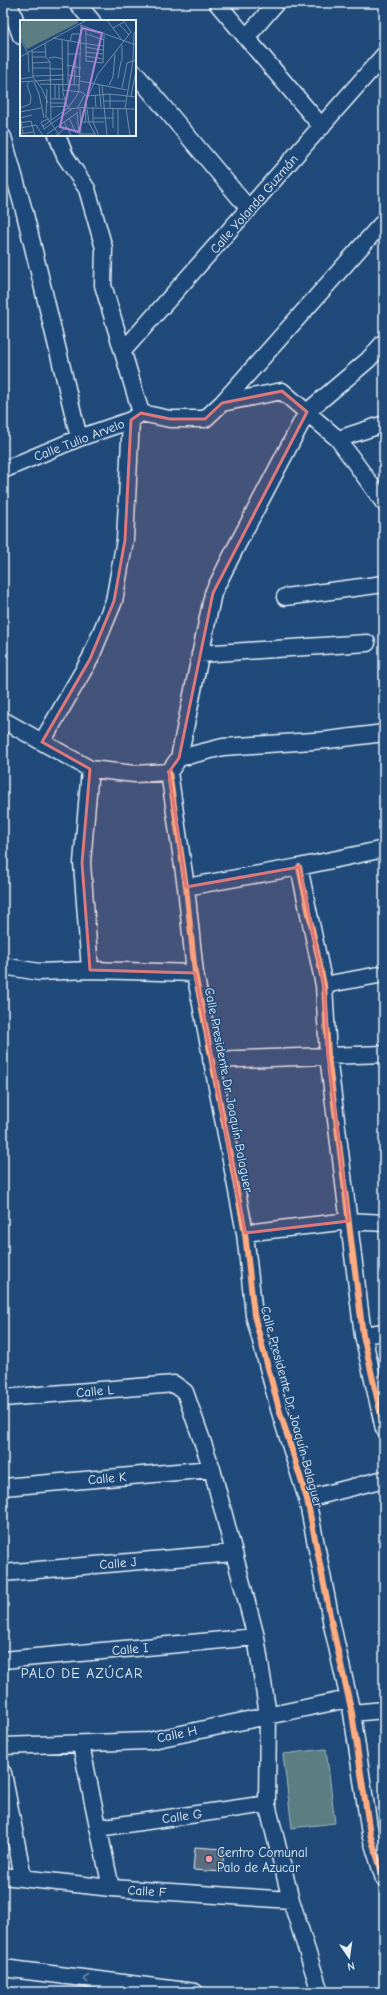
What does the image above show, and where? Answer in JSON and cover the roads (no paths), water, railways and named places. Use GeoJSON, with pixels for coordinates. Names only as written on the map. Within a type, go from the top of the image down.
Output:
{"type":"FeatureCollection","features":[{"type":"Feature","properties":{"kind":"street"},"geometry":{"type":"LineString","coordinates":[[9,3],[20,33]]}},
{"type":"Feature","properties":{"kind":"street"},"geometry":{"type":"LineString","coordinates":[[77,3],[91,20]]}},
{"type":"Feature","properties":{"kind":"street"},"geometry":{"type":"LineString","coordinates":[[217,3],[322,127]]}},
{"type":"Feature","properties":{"kind":"street"},"geometry":{"type":"LineString","coordinates":[[246,38],[276,3]]}},
{"type":"Feature","properties":{"kind":"street","name":"Calle Yolanda Guzmán"},"geometry":{"type":"LineString","coordinates":[[123,351],[384,55]]}},
{"type":"Feature","properties":{"kind":"street"},"geometry":{"type":"LineString","coordinates":[[136,74],[249,209]]}},
{"type":"Feature","properties":{"kind":"street"},"geometry":{"type":"LineString","coordinates":[[42,742],[90,659],[114,601],[126,540],[136,416],[123,351],[103,285],[104,248],[87,189],[65,156],[57,136]]}},
{"type":"Feature","properties":{"kind":"street"},"geometry":{"type":"LineString","coordinates":[[3,137],[25,214],[79,438]]}},
{"type":"Feature","properties":{"kind":"street"},"geometry":{"type":"LineString","coordinates":[[136,416],[170,419],[205,419],[222,403],[384,221]]}},
{"type":"Feature","properties":{"kind":"street"},"geometry":{"type":"LineString","coordinates":[[3,720],[90,769],[135,774],[169,772],[179,758],[213,593],[307,412],[368,360],[384,342]]}},
{"type":"Feature","properties":{"kind":"street"},"geometry":{"type":"LineString","coordinates":[[222,403],[282,391],[338,439],[381,494]]}},
{"type":"Feature","properties":{"kind":"street","name":"Calle Tulio Arvelo"},"geometry":{"type":"LineString","coordinates":[[3,470],[136,416]]}},
{"type":"Feature","properties":{"kind":"street"},"geometry":{"type":"LineString","coordinates":[[338,439],[384,424]]}},
{"type":"Feature","properties":{"kind":"street"},"geometry":{"type":"LineString","coordinates":[[284,597],[384,584]]}},
{"type":"Feature","properties":{"kind":"street"},"geometry":{"type":"LineString","coordinates":[[200,654],[368,643]]}},
{"type":"Feature","properties":{"kind":"street"},"geometry":{"type":"LineString","coordinates":[[179,758],[223,747],[328,740],[384,733]]}},
{"type":"Feature","properties":{"kind":"street"},"geometry":{"type":"LineString","coordinates":[[90,769],[82,863],[90,970]]}},
{"type":"Feature","properties":{"kind":"street","name":"Calle Presidente Dr. Joaquín Balaguer"},"geometry":{"type":"LineString","coordinates":[[169,772],[186,887],[195,973],[245,1233],[254,1315],[279,1409],[307,1499],[350,1706],[370,1834],[383,1873]]}},
{"type":"Feature","properties":{"kind":"street"},"geometry":{"type":"LineString","coordinates":[[186,887],[299,868],[384,849]]}},
{"type":"Feature","properties":{"kind":"street"},"geometry":{"type":"LineString","coordinates":[[299,868],[324,985],[328,1056],[363,1336],[380,1396],[384,1429]]}},
{"type":"Feature","properties":{"kind":"street"},"geometry":{"type":"LineString","coordinates":[[3,966],[39,972],[90,970],[195,973]]}},
{"type":"Feature","properties":{"kind":"street"},"geometry":{"type":"LineString","coordinates":[[324,985],[384,974]]}},
{"type":"Feature","properties":{"kind":"street"},"geometry":{"type":"LineString","coordinates":[[211,1060],[384,1054]]}},
{"type":"Feature","properties":{"kind":"street"},"geometry":{"type":"LineString","coordinates":[[245,1233],[349,1222],[384,1223]]}},
{"type":"Feature","properties":{"kind":"street"},"geometry":{"type":"LineString","coordinates":[[363,1336],[384,1332]]}},
{"type":"Feature","properties":{"kind":"street","name":"Calle L"},"geometry":{"type":"LineString","coordinates":[[3,1398],[174,1384],[185,1392],[212,1469]]}},
{"type":"Feature","properties":{"kind":"street"},"geometry":{"type":"LineString","coordinates":[[212,1469],[256,1637],[268,1715],[267,1804],[291,1900],[320,1992]]}},
{"type":"Feature","properties":{"kind":"street","name":"Calle K"},"geometry":{"type":"LineString","coordinates":[[3,1487],[212,1469]]}},
{"type":"Feature","properties":{"kind":"street"},"geometry":{"type":"LineString","coordinates":[[307,1499],[384,1479]]}},
{"type":"Feature","properties":{"kind":"street","name":"Calle J"},"geometry":{"type":"LineString","coordinates":[[3,1573],[233,1553]]}},
{"type":"Feature","properties":{"kind":"street","name":"Calle I"},"geometry":{"type":"LineString","coordinates":[[3,1660],[256,1637]]}},
{"type":"Feature","properties":{"kind":"street","name":"Calle H"},"geometry":{"type":"LineString","coordinates":[[3,1746],[81,1745],[148,1741],[268,1715],[350,1706],[384,1710]]}},
{"type":"Feature","properties":{"kind":"street"},"geometry":{"type":"LineString","coordinates":[[81,1745],[112,1888]]}},
{"type":"Feature","properties":{"kind":"street"},"geometry":{"type":"LineString","coordinates":[[3,1772],[23,1877]]}},
{"type":"Feature","properties":{"kind":"street","name":"Calle G"},"geometry":{"type":"LineString","coordinates":[[98,1828],[267,1804]]}},
{"type":"Feature","properties":{"kind":"street","name":"Calle F"},"geometry":{"type":"LineString","coordinates":[[3,1876],[112,1888],[291,1900]]}},
{"type":"Feature","properties":{"kind":"street"},"geometry":{"type":"LineString","coordinates":[[3,1968],[195,1992]]}},
{"type":"Feature","properties":{"kind":"place","name":"Centro Comunal Palo de Azucar"},"geometry":{"type":"Point","coordinates":[209,1859]}},
{"type":"Feature","properties":{"kind":"district","name":"PALO DE AZÚCAR"},"geometry":{"type":"Point","coordinates":[82,1673]}}]}
